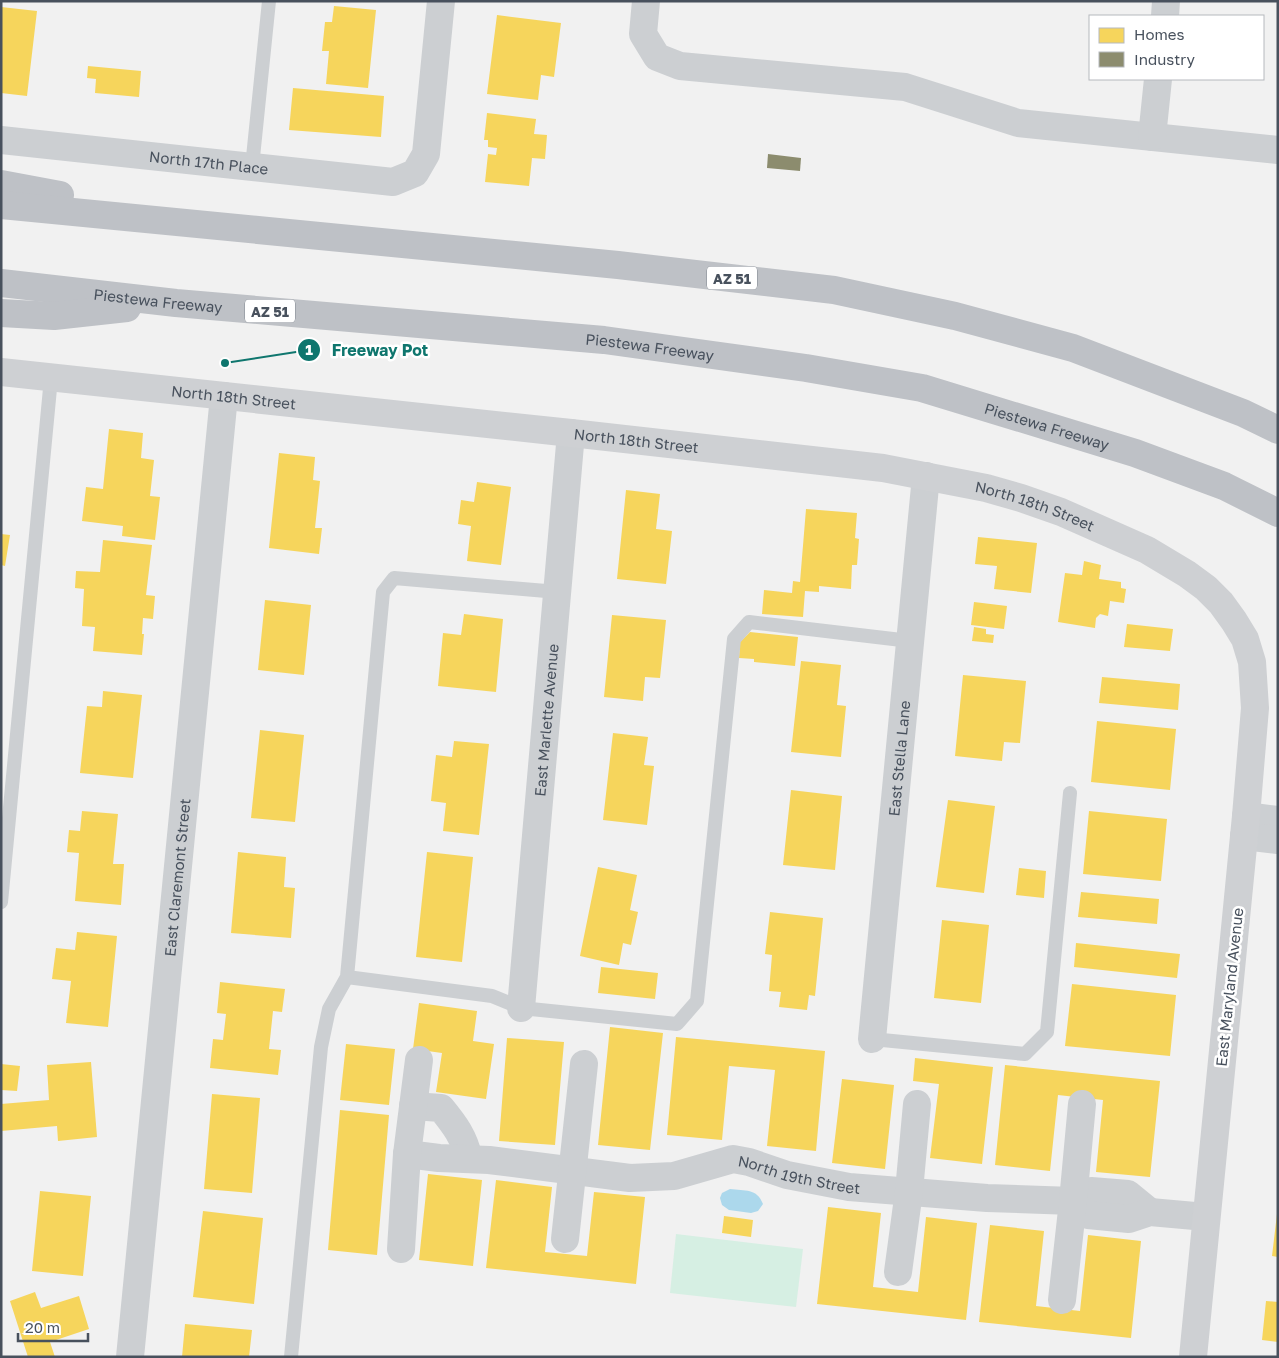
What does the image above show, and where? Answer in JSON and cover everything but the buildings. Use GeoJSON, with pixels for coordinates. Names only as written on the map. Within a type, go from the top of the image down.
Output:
{"type":"FeatureCollection","features":[{"type":"Feature","properties":{"kind":"highway"},"geometry":{"type":"LineString","coordinates":[[1,184],[57,194],[166,222]]}},
{"type":"Feature","properties":{"kind":"highway","name":"AZ 51"},"geometry":{"type":"LineString","coordinates":[[1,205],[618,265],[834,290],[955,316],[1073,348],[1243,413],[1278,430]]}},
{"type":"Feature","properties":{"kind":"highway","name":"Piestewa Freeway"},"geometry":{"type":"LineString","coordinates":[[1,283],[176,302],[604,340],[806,368],[922,388],[1135,453],[1224,486],[1278,513]]}},
{"type":"Feature","properties":{"kind":"highway"},"geometry":{"type":"LineString","coordinates":[[1,313],[54,316],[176,302]]}},
{"type":"Feature","properties":{"kind":"street","name":"North 17th Place"},"geometry":{"type":"LineString","coordinates":[[1,140],[393,182],[415,173],[426,154],[441,1]]}},
{"type":"Feature","properties":{"kind":"street"},"geometry":{"type":"LineString","coordinates":[[646,1],[643,34],[657,57],[680,66],[905,87],[1018,123],[1278,150]]}},
{"type":"Feature","properties":{"kind":"street"},"geometry":{"type":"LineString","coordinates":[[1164,15],[1166,1]]}},
{"type":"Feature","properties":{"kind":"street"},"geometry":{"type":"LineString","coordinates":[[1152,137],[1158,80]]}},
{"type":"Feature","properties":{"kind":"street","name":"North 18th Street"},"geometry":{"type":"LineString","coordinates":[[1,372],[572,432],[883,468],[986,488],[1061,512],[1147,550],[1206,588],[1221,603],[1234,621]]}},
{"type":"Feature","properties":{"kind":"street","name":"East Claremont Street"},"geometry":{"type":"LineString","coordinates":[[130,1357],[224,396]]}},
{"type":"Feature","properties":{"kind":"street","name":"East Marlette Avenue"},"geometry":{"type":"LineString","coordinates":[[521,1008],[572,432]]}},
{"type":"Feature","properties":{"kind":"street","name":"East Stella Lane"},"geometry":{"type":"LineString","coordinates":[[872,1039],[926,476]]}},
{"type":"Feature","properties":{"kind":"street","name":"East Maryland Avenue"},"geometry":{"type":"LineString","coordinates":[[1193,1357],[1255,708],[1255,684],[1252,662],[1245,639],[1234,621]]}},
{"type":"Feature","properties":{"kind":"street"},"geometry":{"type":"LineString","coordinates":[[1245,826],[1278,820]]}},
{"type":"Feature","properties":{"kind":"street"},"geometry":{"type":"LineString","coordinates":[[1245,826],[1278,840]]}},
{"type":"Feature","properties":{"kind":"street"},"geometry":{"type":"LineString","coordinates":[[401,1249],[407,1154],[419,1060]]}},
{"type":"Feature","properties":{"kind":"street"},"geometry":{"type":"LineString","coordinates":[[565,1239],[584,1064]]}},
{"type":"Feature","properties":{"kind":"street"},"geometry":{"type":"LineString","coordinates":[[898,1272],[909,1191],[917,1104]]}},
{"type":"Feature","properties":{"kind":"street"},"geometry":{"type":"LineString","coordinates":[[1062,1300],[1082,1104]]}},
{"type":"Feature","properties":{"kind":"street"},"geometry":{"type":"LineString","coordinates":[[413,1106],[441,1108],[456,1126],[466,1145],[469,1159]]}},
{"type":"Feature","properties":{"kind":"street","name":"North 19th Street"},"geometry":{"type":"LineString","coordinates":[[407,1154],[439,1158],[489,1160],[630,1178],[674,1176],[733,1160],[749,1162],[787,1175],[849,1187],[987,1198],[1073,1202]]}},
{"type":"Feature","properties":{"kind":"street"},"geometry":{"type":"LineString","coordinates":[[1073,1202],[1088,1216],[1129,1219],[1150,1212],[1206,1217]]}},
{"type":"Feature","properties":{"kind":"lane"},"geometry":{"type":"LineString","coordinates":[[252,167],[269,1]]}},
{"type":"Feature","properties":{"kind":"lane"},"geometry":{"type":"LineString","coordinates":[[1,902],[51,378]]}},
{"type":"Feature","properties":{"kind":"lane"},"geometry":{"type":"LineString","coordinates":[[291,1357],[321,1047],[330,1009],[347,976],[383,592],[394,578],[558,592]]}},
{"type":"Feature","properties":{"kind":"lane"},"geometry":{"type":"LineString","coordinates":[[347,976],[492,996],[521,1008],[677,1024],[697,1001],[734,639],[749,622],[910,641]]}},
{"type":"Feature","properties":{"kind":"lane"},"geometry":{"type":"LineString","coordinates":[[872,1039],[1025,1054],[1047,1032],[1070,793]]}},
{"type":"Feature","properties":{"kind":"green space"},"geometry":{"type":"Polygon","coordinates":[[[676,1234],[803,1249],[796,1307],[670,1293],[676,1234]]]}},
{"type":"Feature","properties":{"kind":"water"},"geometry":{"type":"Polygon","coordinates":[[[730,1189],[754,1193],[763,1204],[758,1211],[751,1213],[729,1210],[722,1205],[720,1198],[722,1193],[730,1189]]]}},
{"type":"Feature","properties":{"kind":"place","name":"Freeway Pot"},"geometry":{"type":"Point","coordinates":[225,363]}}]}
